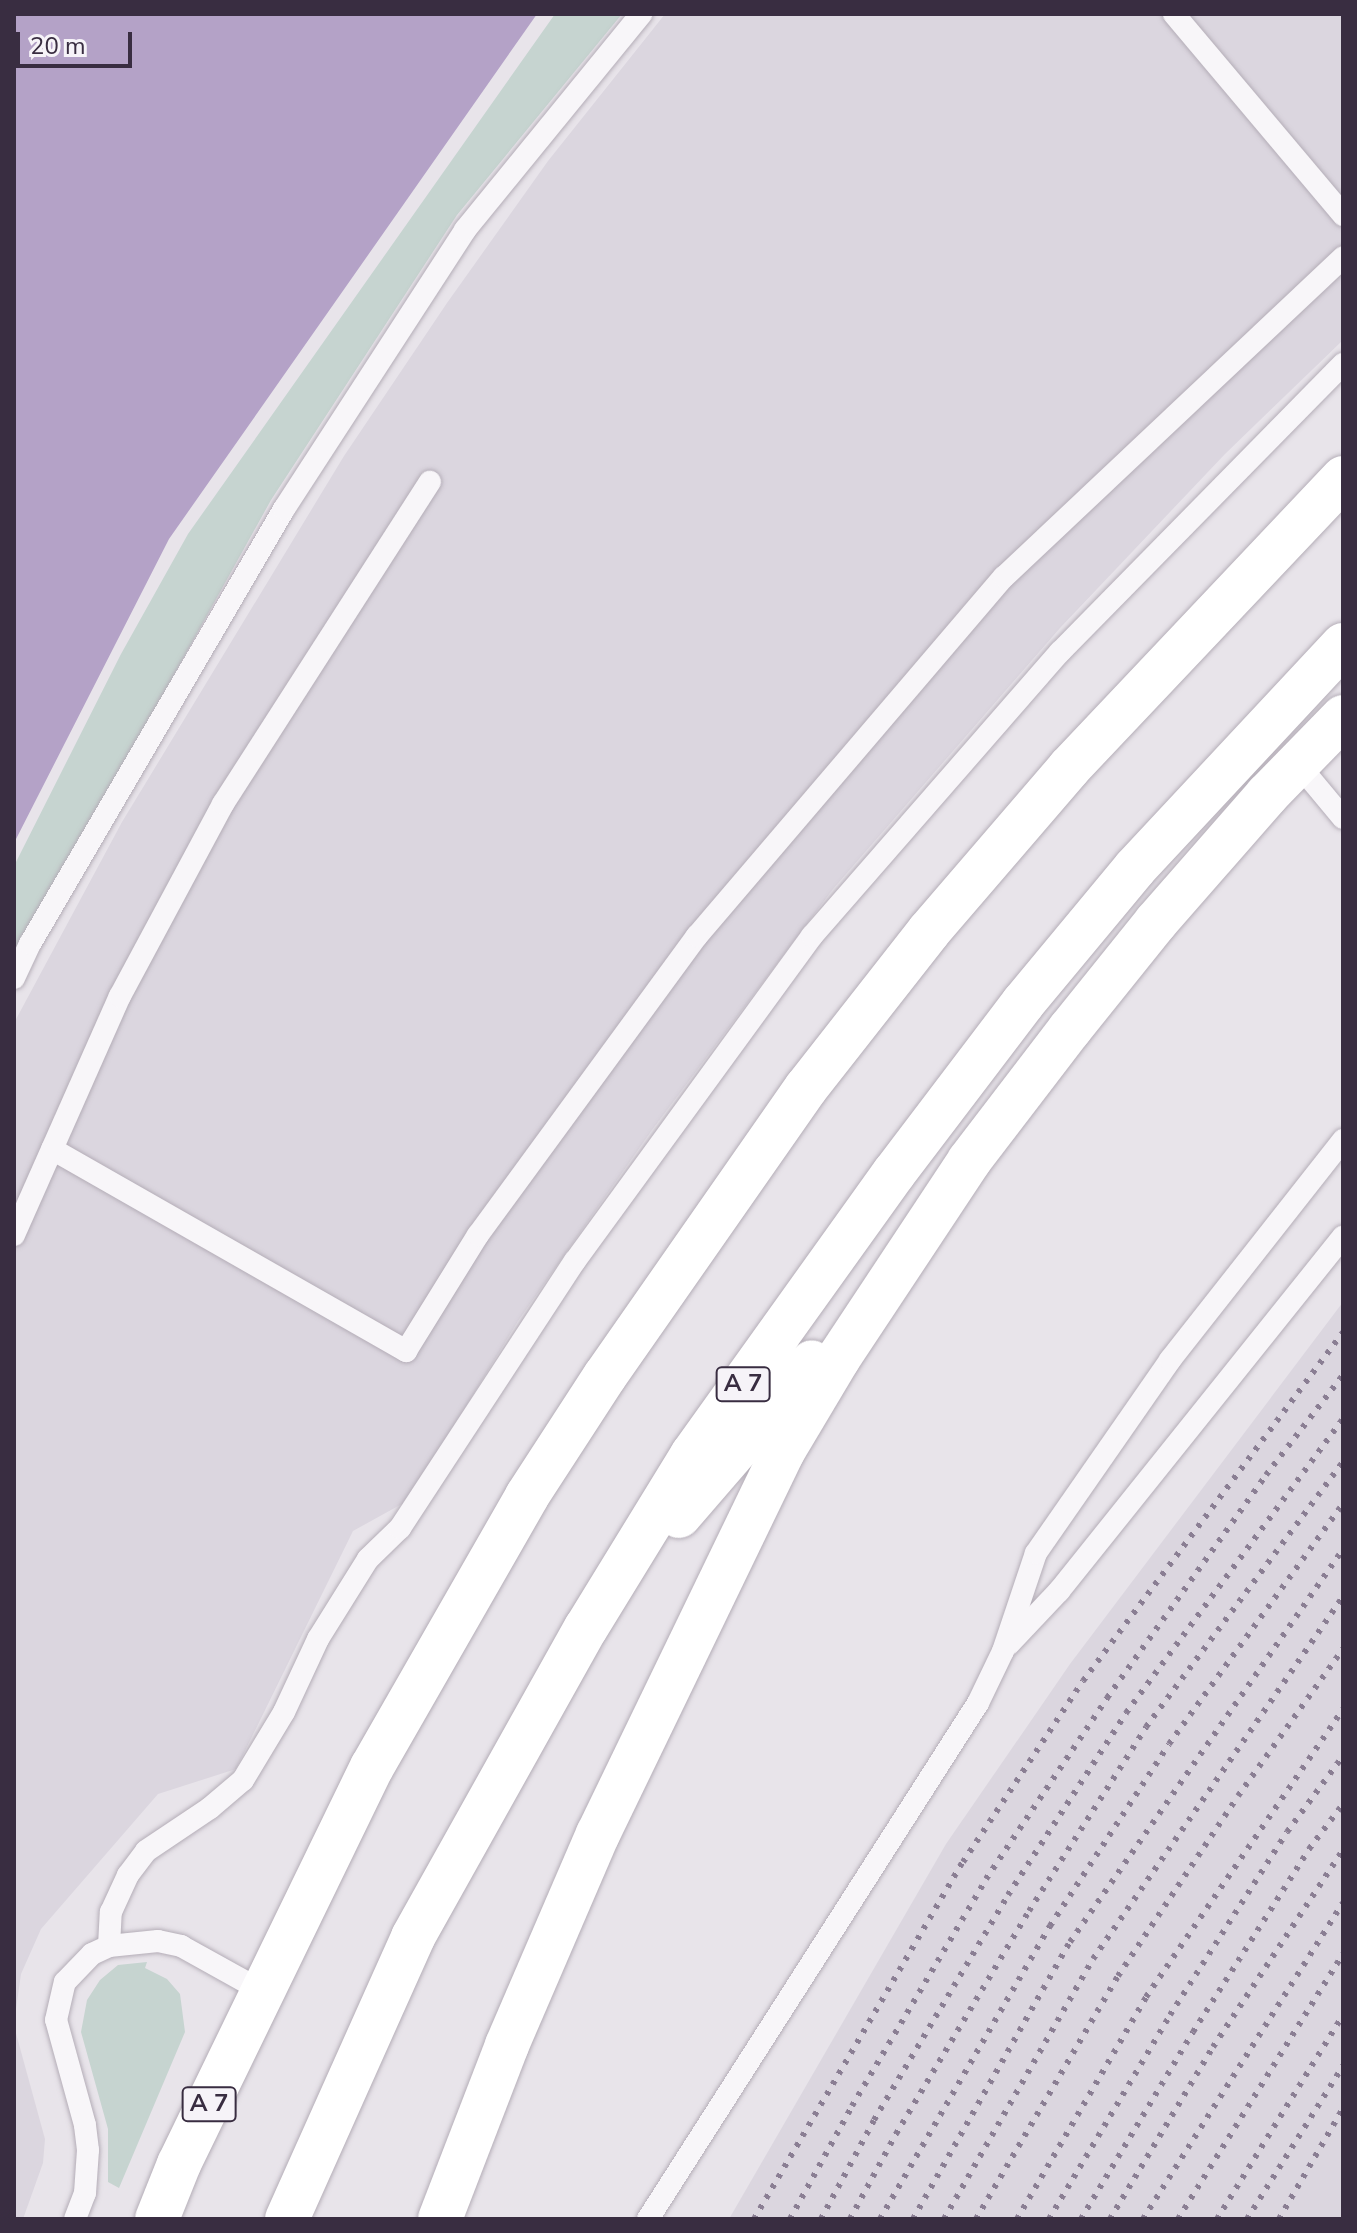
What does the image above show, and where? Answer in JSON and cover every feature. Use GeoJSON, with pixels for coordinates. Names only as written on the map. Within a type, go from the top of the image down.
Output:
{"type":"FeatureCollection","features":[{"type":"Feature","properties":{"kind":"highway","name":"A 7"},"geometry":{"type":"LineString","coordinates":[[157,2219],[179,2164],[372,1767],[519,1510],[605,1376],[806,1088],[920,943],[1069,768],[1343,478]]}},
{"type":"Feature","properties":{"kind":"highway","name":"A 7"},"geometry":{"type":"LineString","coordinates":[[287,2219],[413,1937],[586,1628],[692,1455],[894,1173],[1023,1003],[1135,868],[1343,645]]}},
{"type":"Feature","properties":{"kind":"highway","name":"A 7"},"geometry":{"type":"LineString","coordinates":[[440,2219],[532,1985],[683,1654],[782,1453],[900,1260],[969,1161],[1156,922],[1343,717]]}},
{"type":"Feature","properties":{"kind":"highway","name":"A 7"},"geometry":{"type":"LineString","coordinates":[[586,1628],[900,1260]]}},
{"type":"Feature","properties":{"kind":"lane"},"geometry":{"type":"LineString","coordinates":[[14,978],[30,944],[284,509],[457,243],[641,14]]}},
{"type":"Feature","properties":{"kind":"lane"},"geometry":{"type":"LineString","coordinates":[[1174,14],[1343,215]]}},
{"type":"Feature","properties":{"kind":"lane"},"geometry":{"type":"LineString","coordinates":[[52,1149],[406,1351],[478,1235],[697,936],[1004,577],[1343,257]]}},
{"type":"Feature","properties":{"kind":"lane"},"geometry":{"type":"LineString","coordinates":[[109,1946],[111,1912],[128,1875],[146,1851],[210,1808],[243,1780],[284,1712],[318,1639],[368,1559],[400,1528],[575,1261],[812,936],[1060,652],[1343,364]]}},
{"type":"Feature","properties":{"kind":"lane"},"geometry":{"type":"LineString","coordinates":[[14,1235],[120,996],[223,804],[430,482]]}},
{"type":"Feature","properties":{"kind":"lane"},"geometry":{"type":"LineString","coordinates":[[1298,764],[1343,818]]}},
{"type":"Feature","properties":{"kind":"lane"},"geometry":{"type":"LineString","coordinates":[[648,2219],[978,1703],[1003,1651],[1036,1553],[1170,1360],[1343,1140]]}},
{"type":"Feature","properties":{"kind":"lane"},"geometry":{"type":"LineString","coordinates":[[1003,1651],[1059,1591],[1343,1237]]}},
{"type":"Feature","properties":{"kind":"lane"},"geometry":{"type":"LineString","coordinates":[[75,2219],[85,2193],[88,2150],[85,2125],[56,2020],[58,1999],[65,1982],[79,1966],[109,1946],[142,1941],[181,1946],[264,1992]]}},
{"type":"Feature","properties":{"kind":"shaded area"},"geometry":{"type":"Polygon","coordinates":[[[14,14],[537,14],[169,539],[14,843],[14,14]]]}},
{"type":"Feature","properties":{"kind":"shaded area"},"geometry":{"type":"Polygon","coordinates":[[[555,14],[622,14],[457,215],[271,500],[14,964],[14,866],[121,654],[188,534],[555,14]]]}},
{"type":"Feature","properties":{"kind":"shaded area"},"geometry":{"type":"Polygon","coordinates":[[[665,14],[1343,14],[1343,340],[1225,454],[1060,628],[833,889],[652,1130],[518,1321],[409,1500],[353,1531],[236,1769],[158,1794],[41,1929],[21,1974],[14,2023],[14,1023],[122,822],[344,456],[548,161],[665,14]]]}},
{"type":"Feature","properties":{"kind":"shaded area"},"geometry":{"type":"Polygon","coordinates":[[[1343,1302],[1343,2219],[729,2219],[946,1844],[1070,1664],[1343,1302]]]}},
{"type":"Feature","properties":{"kind":"shaded area"},"geometry":{"type":"Polygon","coordinates":[[[147,1962],[145,1968],[167,1979],[180,1994],[185,2032],[119,2188],[108,2182],[108,2129],[81,2032],[87,2000],[100,1980],[118,1965],[147,1962]]]}},
{"type":"Feature","properties":{"kind":"shaded area"},"geometry":{"type":"Polygon","coordinates":[[[14,2026],[45,2139],[43,2163],[23,2219],[14,2219],[14,2026]]]}},
{"type":"Feature","properties":{"kind":"railway"},"geometry":{"type":"LineString","coordinates":[[754,2219],[963,1862],[1083,1681],[1343,1332]]}},
{"type":"Feature","properties":{"kind":"railway"},"geometry":{"type":"LineString","coordinates":[[790,2219],[852,2106],[986,1879],[1107,1698],[1266,1475],[1343,1375]]}},
{"type":"Feature","properties":{"kind":"railway"},"geometry":{"type":"LineString","coordinates":[[821,2219],[874,2120],[1008,1895],[1126,1713],[1343,1419]]}},
{"type":"Feature","properties":{"kind":"railway"},"geometry":{"type":"LineString","coordinates":[[850,2219],[896,2134],[1029,1911],[1146,1727],[1343,1462]]}},
{"type":"Feature","properties":{"kind":"railway"},"geometry":{"type":"LineString","coordinates":[[880,2219],[1050,1926],[1169,1744],[1343,1504]]}},
{"type":"Feature","properties":{"kind":"railway"},"geometry":{"type":"LineString","coordinates":[[913,2219],[1070,1942],[1343,1549]]}},
{"type":"Feature","properties":{"kind":"railway"},"geometry":{"type":"LineString","coordinates":[[944,2219],[1093,1959],[1343,1597]]}},
{"type":"Feature","properties":{"kind":"railway"},"geometry":{"type":"LineString","coordinates":[[976,2219],[1118,1976],[1238,1796],[1343,1649]]}},
{"type":"Feature","properties":{"kind":"railway"},"geometry":{"type":"LineString","coordinates":[[1017,2219],[1146,1997],[1343,1709]]}},
{"type":"Feature","properties":{"kind":"railway"},"geometry":{"type":"LineString","coordinates":[[1049,2219],[1170,2015],[1287,1832],[1343,1756]]}},
{"type":"Feature","properties":{"kind":"railway"},"geometry":{"type":"LineString","coordinates":[[1081,2219],[1193,2032],[1309,1849],[1343,1804]]}},
{"type":"Feature","properties":{"kind":"railway"},"geometry":{"type":"LineString","coordinates":[[1110,2219],[1213,2047],[1343,1850]]}},
{"type":"Feature","properties":{"kind":"railway"},"geometry":{"type":"LineString","coordinates":[[1143,2219],[1343,1903]]}},
{"type":"Feature","properties":{"kind":"railway"},"geometry":{"type":"LineString","coordinates":[[1178,2219],[1343,1954]]}},
{"type":"Feature","properties":{"kind":"railway"},"geometry":{"type":"LineString","coordinates":[[1217,2219],[1343,2015]]}},
{"type":"Feature","properties":{"kind":"railway"},"geometry":{"type":"LineString","coordinates":[[1247,2219],[1343,2066]]}},
{"type":"Feature","properties":{"kind":"railway"},"geometry":{"type":"LineString","coordinates":[[1279,2219],[1343,2108]]}}]}
